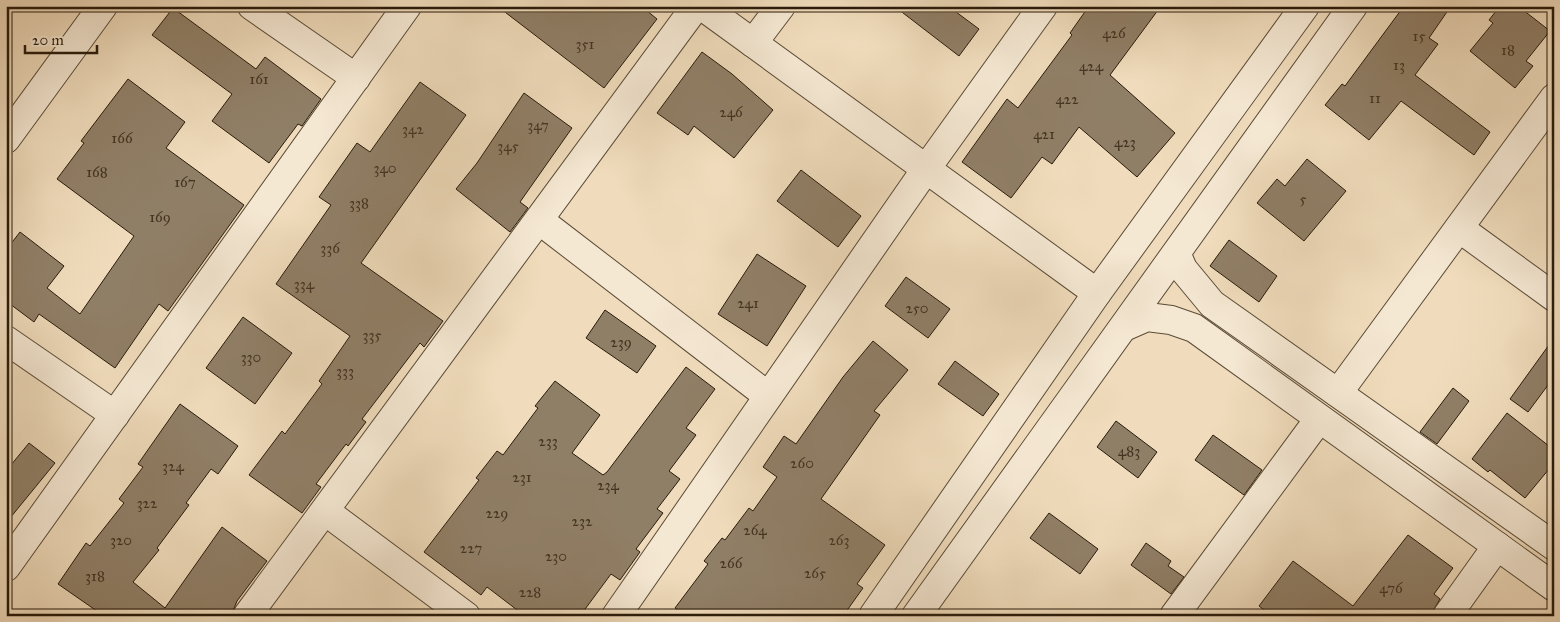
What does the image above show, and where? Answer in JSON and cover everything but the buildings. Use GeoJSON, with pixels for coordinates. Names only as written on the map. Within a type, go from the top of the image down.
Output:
{"type":"FeatureCollection","features":[{"type":"Feature","properties":{"kind":"street"},"geometry":{"type":"LineString","coordinates":[[6,139],[104,6]]}},
{"type":"Feature","properties":{"kind":"street"},"geometry":{"type":"LineString","coordinates":[[252,6],[356,78]]}},
{"type":"Feature","properties":{"kind":"street"},"geometry":{"type":"LineString","coordinates":[[6,567],[408,6]]}},
{"type":"Feature","properties":{"kind":"street"},"geometry":{"type":"LineString","coordinates":[[247,616],[696,6]]}},
{"type":"Feature","properties":{"kind":"street"},"geometry":{"type":"LineString","coordinates":[[702,6],[1097,293]]}},
{"type":"Feature","properties":{"kind":"street"},"geometry":{"type":"LineString","coordinates":[[753,43],[781,6]]}},
{"type":"Feature","properties":{"kind":"street"},"geometry":{"type":"LineString","coordinates":[[616,616],[926,168],[1043,6]]}},
{"type":"Feature","properties":{"kind":"street"},"geometry":{"type":"LineString","coordinates":[[873,616],[1097,293],[1305,6]]}},
{"type":"Feature","properties":{"kind":"street"},"geometry":{"type":"LineString","coordinates":[[916,616],[1177,255],[1353,6]]}},
{"type":"Feature","properties":{"kind":"street"},"geometry":{"type":"LineString","coordinates":[[1338,393],[1554,98]]}},
{"type":"Feature","properties":{"kind":"street"},"geometry":{"type":"LineString","coordinates":[[539,220],[768,396]]}},
{"type":"Feature","properties":{"kind":"street"},"geometry":{"type":"LineString","coordinates":[[1459,228],[1554,297]]}},
{"type":"Feature","properties":{"kind":"street"},"geometry":{"type":"LineString","coordinates":[[1177,255],[1187,276],[1212,304],[1554,546]]}},
{"type":"Feature","properties":{"kind":"street"},"geometry":{"type":"LineString","coordinates":[[1124,327],[1147,317],[1171,320],[1194,328],[1554,587]]}},
{"type":"Feature","properties":{"kind":"street"},"geometry":{"type":"LineString","coordinates":[[6,340],[115,415]]}},
{"type":"Feature","properties":{"kind":"street"},"geometry":{"type":"LineString","coordinates":[[1174,616],[1319,419]]}},
{"type":"Feature","properties":{"kind":"street"},"geometry":{"type":"LineString","coordinates":[[325,511],[466,616]]}},
{"type":"Feature","properties":{"kind":"street"},"geometry":{"type":"LineString","coordinates":[[1447,616],[1497,546]]}}]}
